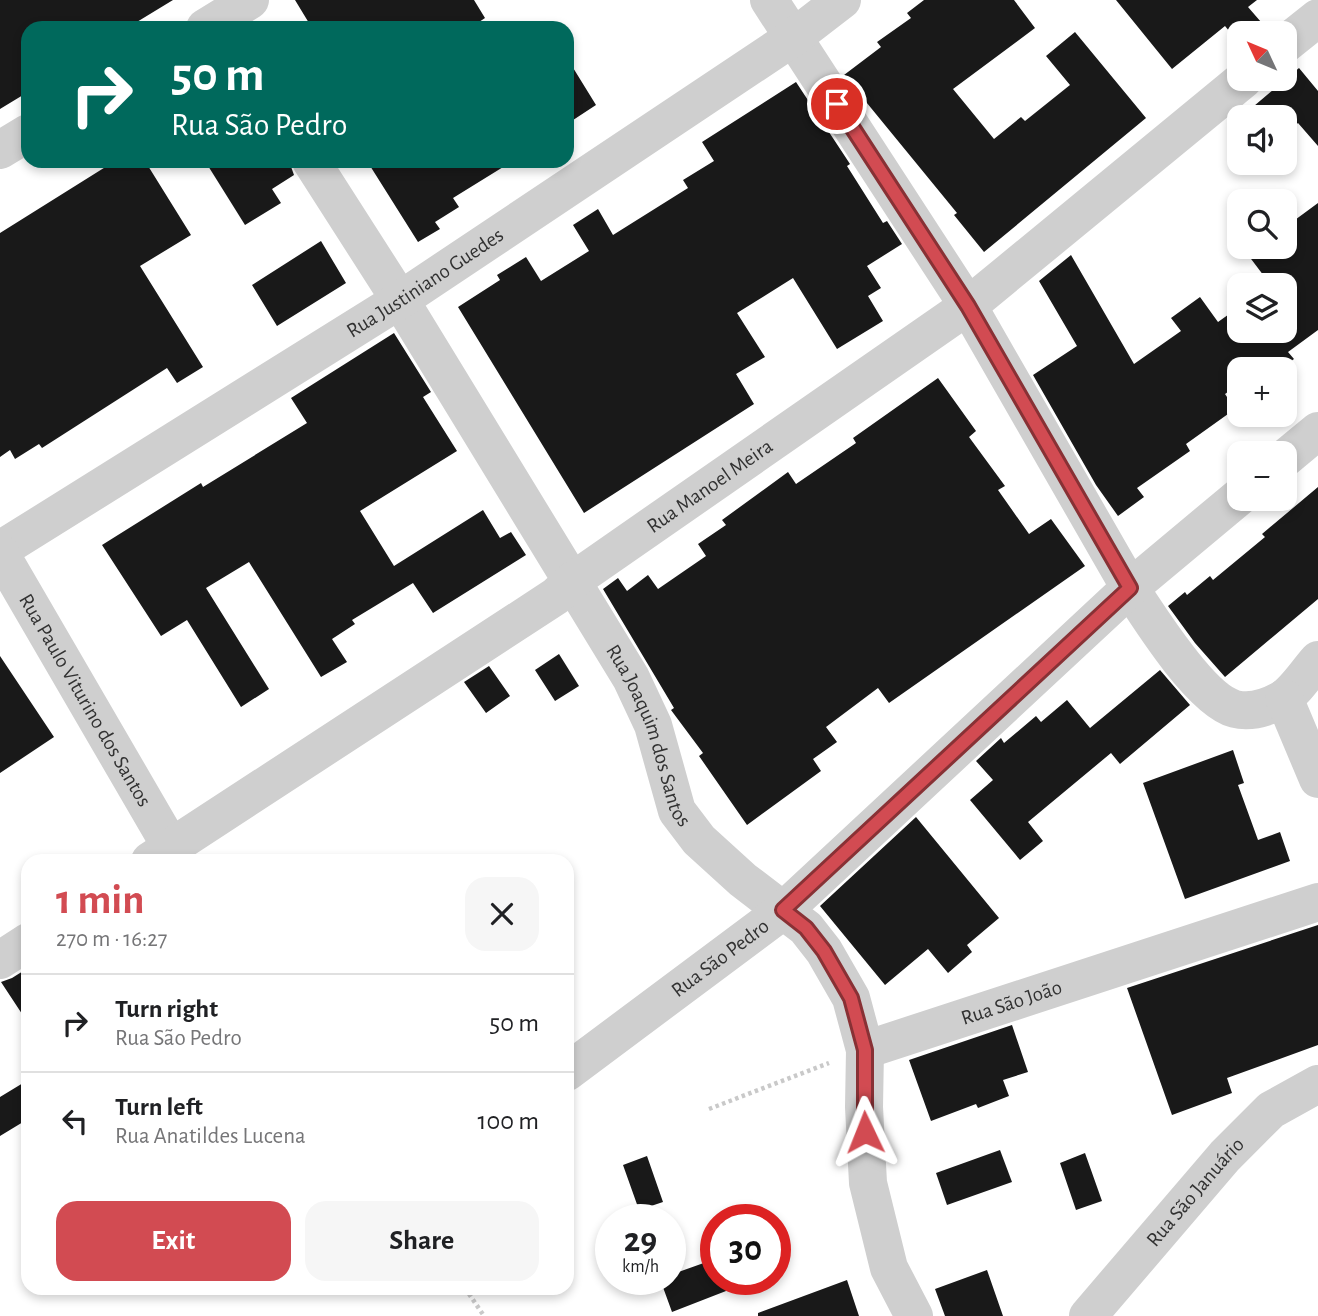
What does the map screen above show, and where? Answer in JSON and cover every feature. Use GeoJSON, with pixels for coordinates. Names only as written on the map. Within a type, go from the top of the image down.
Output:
{"type":"FeatureCollection","features":[{"type":"Feature","properties":{"kind":"street"},"geometry":{"type":"LineString","coordinates":[[769,0],[968,306],[1130,588],[1158,631],[1210,696],[1235,709],[1259,710],[1284,698],[1318,660]]}},
{"type":"Feature","properties":{"kind":"street","name":"Rua Justiniano Guedes"},"geometry":{"type":"LineString","coordinates":[[0,551],[400,300],[794,37],[842,0]]}},
{"type":"Feature","properties":{"kind":"street"},"geometry":{"type":"LineString","coordinates":[[1297,35],[1318,18]]}},
{"type":"Feature","properties":{"kind":"street","name":"Rua Manoel Meira"},"geometry":{"type":"LineString","coordinates":[[161,854],[545,604],[571,582],[968,306],[1229,91]]}},
{"type":"Feature","properties":{"kind":"street"},"geometry":{"type":"LineString","coordinates":[[0,150],[21,137]]}},
{"type":"Feature","properties":{"kind":"street","name":"Rua Joaquim dos Santos"},"geometry":{"type":"LineString","coordinates":[[315,168],[400,300],[631,678],[653,725],[677,811],[699,840],[743,880],[806,928],[824,951],[851,998],[865,1050],[864,1107],[868,1183],[889,1268],[914,1316]]}},
{"type":"Feature","properties":{"kind":"street"},"geometry":{"type":"LineString","coordinates":[[1297,448],[1318,431]]}},
{"type":"Feature","properties":{"kind":"street","name":"Rua São Pedro"},"geometry":{"type":"LineString","coordinates":[[574,1067],[783,910],[1130,588],[1227,507]]}},
{"type":"Feature","properties":{"kind":"street","name":"Rua Paulo Viturino dos Santos"},"geometry":{"type":"LineString","coordinates":[[0,551],[161,854]]}},
{"type":"Feature","properties":{"kind":"street"},"geometry":{"type":"LineString","coordinates":[[1284,698],[1318,779]]}},
{"type":"Feature","properties":{"kind":"street","name":"Rua São João"},"geometry":{"type":"LineString","coordinates":[[865,1050],[1318,902]]}},
{"type":"Feature","properties":{"kind":"street"},"geometry":{"type":"LineString","coordinates":[[0,960],[21,946]]}},
{"type":"Feature","properties":{"kind":"street","name":"Rua São Januário"},"geometry":{"type":"LineString","coordinates":[[1088,1316],[1225,1156],[1271,1110],[1318,1084]]}},
{"type":"Feature","properties":{"kind":"path"},"geometry":{"type":"LineString","coordinates":[[709,1110],[865,1050]]}},
{"type":"Feature","properties":{"kind":"path"},"geometry":{"type":"LineString","coordinates":[[470,1295],[484,1316]]}},
{"type":"Feature","properties":{"kind":"building"},"geometry":{"type":"Polygon","coordinates":[[[0,0],[173,0],[138,21],[21,21],[21,96],[0,109],[0,0]]]}},
{"type":"Feature","properties":{"kind":"building"},"geometry":{"type":"Polygon","coordinates":[[[295,0],[474,0],[485,18],[480,21],[308,21],[295,0]]]}},
{"type":"Feature","properties":{"kind":"building"},"geometry":{"type":"Polygon","coordinates":[[[924,0],[1014,0],[1035,28],[953,89],[994,139],[1021,117],[1025,121],[1070,85],[1046,56],[1075,32],[1146,118],[984,252],[954,215],[957,213],[844,75],[881,47],[877,42],[911,18],[907,13],[924,0]]]}},
{"type":"Feature","properties":{"kind":"building"},"geometry":{"type":"Polygon","coordinates":[[[1116,0],[1257,0],[1248,7],[1260,21],[1227,21],[1227,28],[1225,26],[1172,69],[1116,0]]]}},
{"type":"Feature","properties":{"kind":"building"},"geometry":{"type":"Polygon","coordinates":[[[1299,68],[1318,91],[1318,146],[1297,124],[1297,105],[1255,105],[1272,91],[1297,91],[1299,68]]]}},
{"type":"Feature","properties":{"kind":"building"},"geometry":{"type":"Polygon","coordinates":[[[574,69],[596,105],[574,119],[574,69]]]}},
{"type":"Feature","properties":{"kind":"building"},"geometry":{"type":"Polygon","coordinates":[[[796,82],[850,164],[847,166],[883,223],[887,221],[902,244],[867,266],[881,288],[868,296],[883,321],[837,349],[793,278],[737,313],[765,357],[736,374],[754,404],[584,513],[458,307],[500,280],[497,275],[526,257],[541,281],[589,251],[573,225],[598,209],[613,235],[688,188],[683,180],[714,161],[702,142],[796,82]]]}},
{"type":"Feature","properties":{"kind":"building"},"geometry":{"type":"Polygon","coordinates":[[[104,168],[149,168],[191,235],[140,266],[203,367],[177,383],[167,368],[42,448],[39,444],[15,459],[10,450],[0,457],[0,233],[104,168]]]}},
{"type":"Feature","properties":{"kind":"building"},"geometry":{"type":"Polygon","coordinates":[[[209,168],[292,168],[294,175],[272,189],[281,203],[245,225],[209,168]]]}},
{"type":"Feature","properties":{"kind":"building"},"geometry":{"type":"Polygon","coordinates":[[[371,168],[502,168],[453,198],[459,207],[435,222],[440,229],[418,242],[371,168]]]}},
{"type":"Feature","properties":{"kind":"building"},"geometry":{"type":"Polygon","coordinates":[[[1318,203],[1318,330],[1288,352],[1292,357],[1227,357],[1227,415],[1186,444],[1190,451],[1137,488],[1144,497],[1118,516],[1096,485],[1033,375],[1077,346],[1039,281],[1071,255],[1134,364],[1181,331],[1171,318],[1200,297],[1218,322],[1227,316],[1227,343],[1297,343],[1297,273],[1262,273],[1251,259],[1297,259],[1297,218],[1318,203]]]}},
{"type":"Feature","properties":{"kind":"building"},"geometry":{"type":"Polygon","coordinates":[[[321,241],[346,283],[277,326],[252,285],[321,241]]]}},
{"type":"Feature","properties":{"kind":"building"},"geometry":{"type":"Polygon","coordinates":[[[394,333],[431,392],[423,397],[457,451],[360,511],[394,566],[483,510],[500,538],[511,532],[526,555],[433,613],[413,583],[352,620],[355,624],[332,639],[347,662],[321,677],[249,562],[206,588],[269,689],[241,707],[187,620],[161,636],[102,545],[201,483],[203,487],[307,423],[291,398],[394,333]]]}},
{"type":"Feature","properties":{"kind":"building"},"geometry":{"type":"Polygon","coordinates":[[[938,378],[976,431],[969,437],[1005,486],[998,490],[1029,534],[1051,519],[1085,566],[889,703],[878,688],[826,727],[837,742],[813,759],[821,771],[747,825],[699,756],[703,753],[671,710],[674,708],[603,589],[618,578],[627,591],[648,575],[658,589],[706,556],[698,544],[726,525],[722,520],[788,472],[796,484],[856,443],[853,438],[938,378]]]}},
{"type":"Feature","properties":{"kind":"building"},"geometry":{"type":"Polygon","coordinates":[[[1318,487],[1318,599],[1225,677],[1195,643],[1168,606],[1210,576],[1213,580],[1265,537],[1262,534],[1289,511],[1297,511],[1297,505],[1318,487]]]}},
{"type":"Feature","properties":{"kind":"building"},"geometry":{"type":"Polygon","coordinates":[[[559,654],[579,686],[555,701],[535,670],[559,654]]]}},
{"type":"Feature","properties":{"kind":"building"},"geometry":{"type":"Polygon","coordinates":[[[0,656],[54,737],[0,773],[0,656]]]}},
{"type":"Feature","properties":{"kind":"building"},"geometry":{"type":"Polygon","coordinates":[[[489,666],[510,696],[486,713],[464,682],[489,666]]]}},
{"type":"Feature","properties":{"kind":"building"},"geometry":{"type":"Polygon","coordinates":[[[1160,670],[1190,705],[1120,764],[1111,753],[1028,822],[1043,841],[1020,860],[970,800],[993,780],[976,761],[1001,738],[1004,743],[1036,716],[1041,722],[1067,700],[1090,728],[1160,670]]]}},
{"type":"Feature","properties":{"kind":"building"},"geometry":{"type":"Polygon","coordinates":[[[1233,750],[1244,783],[1238,785],[1258,840],[1280,832],[1290,861],[1185,899],[1143,783],[1233,750]]]}},
{"type":"Feature","properties":{"kind":"building"},"geometry":{"type":"Polygon","coordinates":[[[916,817],[999,918],[967,945],[972,952],[948,973],[928,949],[885,985],[820,906],[916,817]]]}},
{"type":"Feature","properties":{"kind":"building"},"geometry":{"type":"Polygon","coordinates":[[[1318,925],[1318,1045],[1227,1078],[1232,1093],[1172,1115],[1127,988],[1318,925]]]}},
{"type":"Feature","properties":{"kind":"building"},"geometry":{"type":"Polygon","coordinates":[[[21,972],[21,1012],[1,982],[21,972]]]}},
{"type":"Feature","properties":{"kind":"building"},"geometry":{"type":"Polygon","coordinates":[[[1012,1025],[1028,1072],[1003,1080],[1009,1096],[978,1108],[976,1104],[931,1121],[909,1060],[1012,1025]]]}},
{"type":"Feature","properties":{"kind":"building"},"geometry":{"type":"Polygon","coordinates":[[[21,1084],[21,1123],[0,1136],[0,1097],[21,1084]]]}},
{"type":"Feature","properties":{"kind":"building"},"geometry":{"type":"Polygon","coordinates":[[[1000,1150],[1012,1182],[947,1205],[936,1173],[1000,1150]]]}},
{"type":"Feature","properties":{"kind":"building"},"geometry":{"type":"Polygon","coordinates":[[[1085,1153],[1102,1201],[1076,1210],[1060,1163],[1085,1153]]]}},
{"type":"Feature","properties":{"kind":"building"},"geometry":{"type":"Polygon","coordinates":[[[647,1156],[663,1202],[637,1204],[623,1165],[647,1156]]]}},
{"type":"Feature","properties":{"kind":"building"},"geometry":{"type":"Polygon","coordinates":[[[700,1264],[700,1295],[716,1295],[672,1312],[666,1295],[686,1295],[686,1269],[700,1264]]]}},
{"type":"Feature","properties":{"kind":"building"},"geometry":{"type":"Polygon","coordinates":[[[987,1270],[1003,1316],[945,1316],[935,1289],[987,1270]]]}},
{"type":"Feature","properties":{"kind":"building"},"geometry":{"type":"Polygon","coordinates":[[[847,1280],[859,1316],[758,1316],[758,1313],[847,1280]]]}},
{"type":"Feature","properties":{"kind":"route"},"geometry":{"type":"LineString","coordinates":[[837,104],[968,306],[1130,588],[783,910],[806,928],[824,951],[851,998],[865,1050],[865,1132]]}}]}
